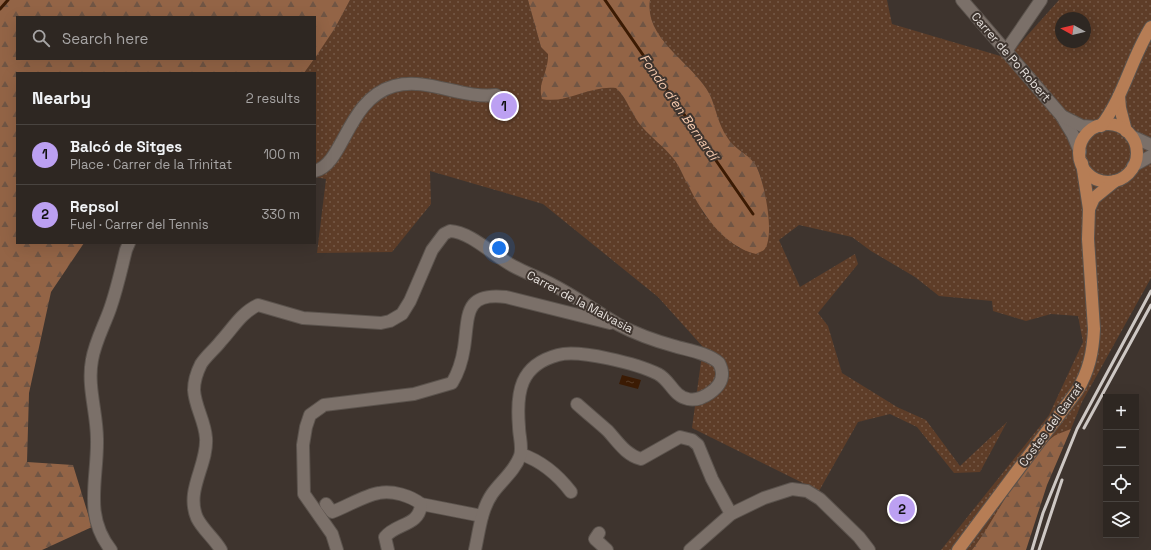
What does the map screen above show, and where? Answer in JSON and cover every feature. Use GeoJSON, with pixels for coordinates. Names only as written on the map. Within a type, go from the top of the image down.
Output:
{"type":"FeatureCollection","features":[{"type":"Feature","properties":{"kind":"main road"},"geometry":{"type":"LineString","coordinates":[[1115,181],[1095,179],[1088,174],[1081,158],[1084,138],[1098,126],[1119,96],[1135,56],[1151,27]]}},
{"type":"Feature","properties":{"kind":"main road"},"geometry":{"type":"LineString","coordinates":[[1089,209],[1094,198],[1101,191],[1115,181],[1126,176],[1133,166],[1137,151],[1128,133],[1120,108],[1119,96]]}},
{"type":"Feature","properties":{"kind":"main road"},"geometry":{"type":"LineString","coordinates":[[1098,126],[1114,125],[1128,133]]}},
{"type":"Feature","properties":{"kind":"main road","name":"Costes del Garraf"},"geometry":{"type":"LineString","coordinates":[[958,550],[1077,391],[1088,369],[1093,344],[1094,329],[1088,239],[1089,209],[1081,158]]}},
{"type":"Feature","properties":{"kind":"street","name":"Carrer de Po Robert"},"geometry":{"type":"LineString","coordinates":[[962,0],[1061,115],[1073,135],[1081,158]]}},
{"type":"Feature","properties":{"kind":"street"},"geometry":{"type":"LineString","coordinates":[[1006,51],[1041,0]]}},
{"type":"Feature","properties":{"kind":"street"},"geometry":{"type":"LineString","coordinates":[[316,170],[331,160],[355,116],[364,105],[378,93],[387,88],[416,84],[470,95],[496,96]]}},
{"type":"Feature","properties":{"kind":"street","name":"Carrer de Po Robert"},"geometry":{"type":"LineString","coordinates":[[1061,115],[1082,126],[1098,126]]}},
{"type":"Feature","properties":{"kind":"street"},"geometry":{"type":"LineString","coordinates":[[1128,133],[1151,146]]}},
{"type":"Feature","properties":{"kind":"street"},"geometry":{"type":"LineString","coordinates":[[1133,166],[1151,156]]}},
{"type":"Feature","properties":{"kind":"street","name":"Carrer de la Malvasia"},"geometry":{"type":"LineString","coordinates":[[221,550],[197,518],[194,504],[194,491],[204,457],[206,438],[203,424],[196,406],[194,390],[196,376],[201,364],[243,314],[258,305],[303,318],[381,323],[396,319],[402,314],[410,301],[432,250],[444,234],[450,231],[464,234],[513,266],[554,285],[622,326],[708,357],[719,364],[722,372],[721,380],[706,396],[696,400],[679,396],[672,390],[667,380],[658,374],[614,360],[560,354],[542,361],[532,368],[520,388],[518,400],[521,454]]}},
{"type":"Feature","properties":{"kind":"street"},"geometry":{"type":"LineString","coordinates":[[111,550],[97,524],[92,500],[97,437],[93,409],[91,375],[94,350],[110,310],[129,244]]}},
{"type":"Feature","properties":{"kind":"street"},"geometry":{"type":"LineString","coordinates":[[337,550],[332,534],[304,494],[303,445],[306,426],[310,416],[317,410],[324,405],[414,394],[452,383],[458,373],[464,350],[470,309],[480,300],[489,295],[506,297],[622,326]]}},
{"type":"Feature","properties":{"kind":"street"},"geometry":{"type":"LineString","coordinates":[[577,404],[635,458],[641,459],[680,437],[692,440],[698,445],[712,479],[731,514]]}},
{"type":"Feature","properties":{"kind":"street"},"geometry":{"type":"LineString","coordinates":[[475,550],[482,516],[491,495],[517,463],[521,454],[536,459],[564,483],[571,492]]}},
{"type":"Feature","properties":{"kind":"street"},"geometry":{"type":"LineString","coordinates":[[690,550],[731,514],[778,493],[792,489],[807,490],[820,499],[859,537],[869,550]]}},
{"type":"Feature","properties":{"kind":"street"},"geometry":{"type":"LineString","coordinates":[[326,504],[332,512],[380,492],[409,497],[421,504],[482,516]]}},
{"type":"Feature","properties":{"kind":"street"},"geometry":{"type":"LineString","coordinates":[[388,550],[385,537],[389,532],[406,525],[416,518],[421,504]]}},
{"type":"Feature","properties":{"kind":"street"},"geometry":{"type":"LineString","coordinates":[[599,533],[595,539],[606,550]]}},
{"type":"Feature","properties":{"kind":"shaded area"},"geometry":{"type":"Polygon","coordinates":[[[350,0],[528,0],[541,47],[548,53],[549,64],[542,81],[579,94],[597,88],[616,87],[642,127],[674,158],[704,214],[724,236],[739,248],[768,241],[766,201],[759,171],[752,160],[732,144],[726,137],[710,95],[703,83],[662,39],[650,14],[650,0],[887,0],[892,24],[1007,58],[1059,0],[1151,0],[1151,278],[1082,402],[1071,429],[1055,436],[1016,482],[984,534],[972,550],[941,550],[1049,415],[1083,342],[1078,316],[1051,314],[1026,321],[993,311],[992,301],[939,296],[915,277],[871,251],[852,237],[799,225],[779,240],[800,287],[855,254],[858,264],[818,313],[828,326],[842,373],[897,407],[926,420],[960,466],[1007,422],[980,472],[954,473],[917,427],[890,414],[858,422],[819,491],[692,428],[703,347],[658,297],[543,204],[430,171],[431,204],[392,252],[317,253],[326,179],[316,177],[316,72],[305,72],[313,60],[316,60],[316,56],[335,28],[350,0]]]}},
{"type":"Feature","properties":{"kind":"green space"},"geometry":{"type":"Polygon","coordinates":[[[0,0],[350,0],[335,28],[316,56],[316,16],[16,16],[16,60],[313,60],[305,72],[16,72],[16,244],[83,244],[51,292],[29,393],[27,462],[73,465],[92,527],[42,550],[0,550],[0,0]]]}},
{"type":"Feature","properties":{"kind":"green space"},"geometry":{"type":"Polygon","coordinates":[[[528,0],[650,0],[650,14],[662,39],[703,83],[710,95],[721,127],[727,137],[733,145],[755,164],[765,194],[769,221],[769,233],[764,250],[756,254],[744,250],[733,244],[715,227],[700,206],[675,161],[639,123],[624,97],[616,88],[597,89],[560,99],[542,99],[541,88],[547,66],[548,54],[541,47],[528,0]]]}},
{"type":"Feature","properties":{"kind":"green space"},"geometry":{"type":"Polygon","coordinates":[[[1071,429],[1047,485],[1026,550],[972,550],[1030,460],[1054,436],[1071,429]]]}},
{"type":"Feature","properties":{"kind":"water"},"geometry":{"type":"Polygon","coordinates":[[[622,375],[641,380],[638,389],[619,384],[622,375]]]}},
{"type":"Feature","properties":{"kind":"waterway"},"geometry":{"type":"LineString","coordinates":[[0,9],[8,0]]}},
{"type":"Feature","properties":{"kind":"waterway","name":"Fondo d'en Bernardí"},"geometry":{"type":"LineString","coordinates":[[605,0],[753,214]]}},
{"type":"Feature","properties":{"kind":"railway"},"geometry":{"type":"LineString","coordinates":[[1032,550],[1043,513],[1077,429],[1151,291]]}},
{"type":"Feature","properties":{"kind":"railway"},"geometry":{"type":"LineString","coordinates":[[1084,428],[1151,305]]}},
{"type":"Feature","properties":{"kind":"railway"},"geometry":{"type":"LineString","coordinates":[[1039,550],[1062,480]]}},
{"type":"Feature","properties":{"kind":"place","name":"Balcó de Sitges"},"geometry":{"type":"Point","coordinates":[504,106]}},
{"type":"Feature","properties":{"kind":"place","name":"Repsol"},"geometry":{"type":"Point","coordinates":[902,509]}}]}
